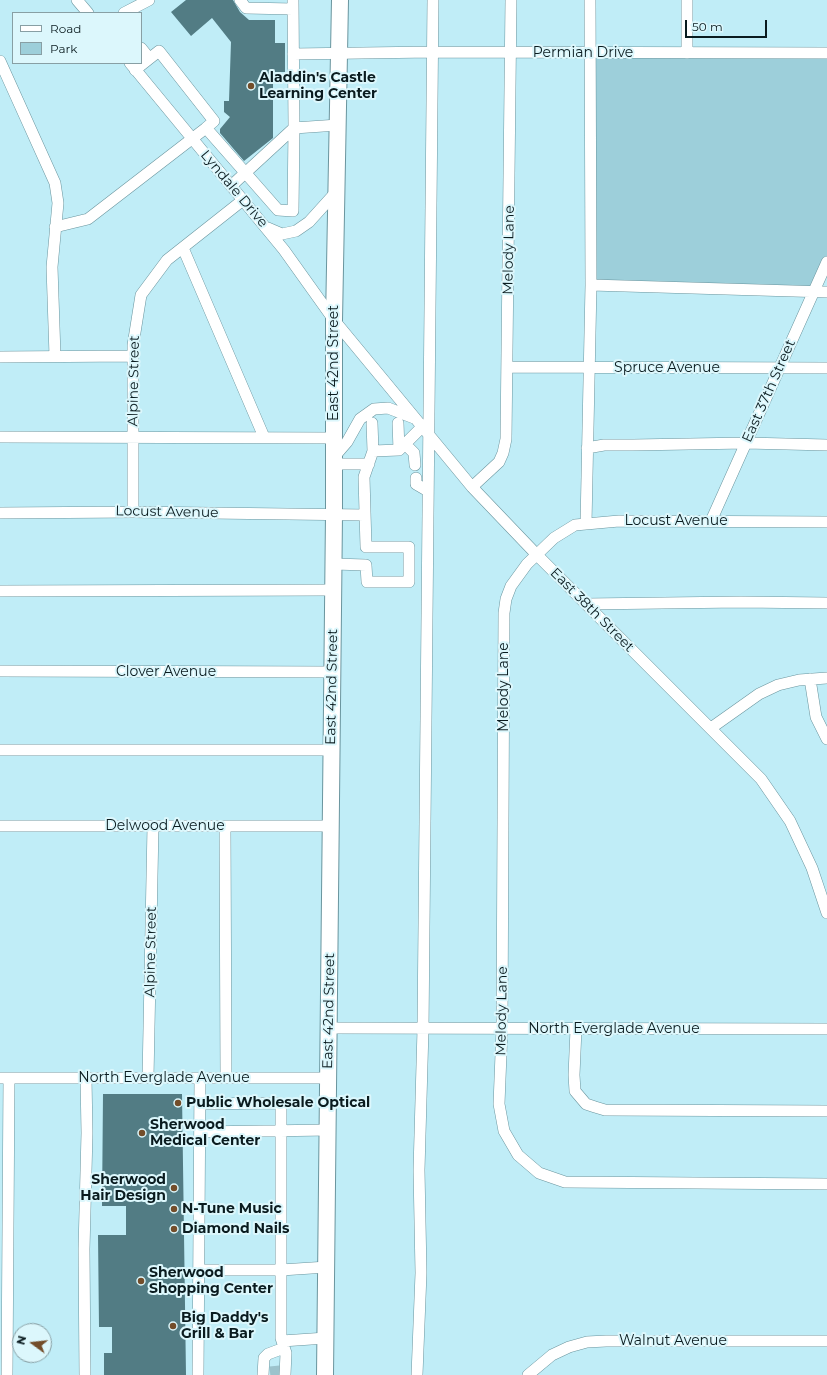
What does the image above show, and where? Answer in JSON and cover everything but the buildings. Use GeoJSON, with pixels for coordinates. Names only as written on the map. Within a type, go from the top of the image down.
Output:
{"type":"FeatureCollection","features":[{"type":"Feature","properties":{"kind":"highway","name":"East 42nd Street"},"geometry":{"type":"LineString","coordinates":[[325,1375],[334,564],[334,320],[340,0]]}},
{"type":"Feature","properties":{"kind":"street"},"geometry":{"type":"LineString","coordinates":[[77,0],[87,12]]}},
{"type":"Feature","properties":{"kind":"street"},"geometry":{"type":"LineString","coordinates":[[126,12],[149,0]]}},
{"type":"Feature","properties":{"kind":"street"},"geometry":{"type":"LineString","coordinates":[[206,128],[278,210],[293,211],[293,4],[246,8],[240,0]]}},
{"type":"Feature","properties":{"kind":"street"},"geometry":{"type":"LineString","coordinates":[[417,1375],[421,1273],[419,1170],[423,1028],[428,491],[428,456],[422,427],[433,0]]}},
{"type":"Feature","properties":{"kind":"street","name":"Melody Lane"},"geometry":{"type":"LineString","coordinates":[[472,487],[493,469],[503,453],[506,439],[511,0]]}},
{"type":"Feature","properties":{"kind":"street"},"geometry":{"type":"LineString","coordinates":[[586,524],[588,368],[591,285],[590,0]]}},
{"type":"Feature","properties":{"kind":"street"},"geometry":{"type":"LineString","coordinates":[[687,0],[687,53]]}},
{"type":"Feature","properties":{"kind":"street"},"geometry":{"type":"LineString","coordinates":[[142,49],[149,58]]}},
{"type":"Feature","properties":{"kind":"street"},"geometry":{"type":"LineString","coordinates":[[56,227],[88,219],[214,121],[159,51],[142,61]]}},
{"type":"Feature","properties":{"kind":"street","name":"Permian Drive"},"geometry":{"type":"LineString","coordinates":[[293,54],[432,52],[827,53]]}},
{"type":"Feature","properties":{"kind":"street"},"geometry":{"type":"LineString","coordinates":[[0,61],[55,183],[58,203],[52,267],[56,356]]}},
{"type":"Feature","properties":{"kind":"street","name":"Lyndale Drive"},"geometry":{"type":"LineString","coordinates":[[132,66],[266,227],[334,320]]}},
{"type":"Feature","properties":{"kind":"street"},"geometry":{"type":"LineString","coordinates":[[231,186],[246,174],[294,128],[338,126]]}},
{"type":"Feature","properties":{"kind":"street"},"geometry":{"type":"LineString","coordinates":[[266,227],[282,234],[296,231],[309,222],[337,190]]}},
{"type":"Feature","properties":{"kind":"street","name":"Alpine Street"},"geometry":{"type":"LineString","coordinates":[[133,512],[133,345],[141,295],[167,260],[243,200]]}},
{"type":"Feature","properties":{"kind":"street"},"geometry":{"type":"LineString","coordinates":[[183,248],[264,437]]}},
{"type":"Feature","properties":{"kind":"street","name":"East 37th Street"},"geometry":{"type":"LineString","coordinates":[[711,521],[827,262]]}},
{"type":"Feature","properties":{"kind":"street"},"geometry":{"type":"LineString","coordinates":[[591,285],[827,292]]}},
{"type":"Feature","properties":{"kind":"street","name":"East 38th Street"},"geometry":{"type":"LineString","coordinates":[[334,320],[472,487],[537,555],[711,728],[760,779],[790,821],[822,879],[827,914]]}},
{"type":"Feature","properties":{"kind":"street"},"geometry":{"type":"LineString","coordinates":[[0,357],[133,356]]}},
{"type":"Feature","properties":{"kind":"street","name":"Spruce Avenue"},"geometry":{"type":"LineString","coordinates":[[508,368],[827,368]]}},
{"type":"Feature","properties":{"kind":"street"},"geometry":{"type":"LineString","coordinates":[[369,464],[334,460],[347,442],[360,419],[374,409],[388,408],[422,427]]}},
{"type":"Feature","properties":{"kind":"street"},"geometry":{"type":"LineString","coordinates":[[372,423],[373,451],[364,477],[367,582],[409,582],[409,547]]}},
{"type":"Feature","properties":{"kind":"street"},"geometry":{"type":"LineString","coordinates":[[398,423],[402,447]]}},
{"type":"Feature","properties":{"kind":"street"},"geometry":{"type":"LineString","coordinates":[[402,447],[422,427]]}},
{"type":"Feature","properties":{"kind":"street"},"geometry":{"type":"LineString","coordinates":[[0,437],[334,438]]}},
{"type":"Feature","properties":{"kind":"street"},"geometry":{"type":"LineString","coordinates":[[587,448],[611,445],[827,445]]}},
{"type":"Feature","properties":{"kind":"street"},"geometry":{"type":"LineString","coordinates":[[373,451],[402,447],[414,452],[416,484],[428,491]]}},
{"type":"Feature","properties":{"kind":"street"},"geometry":{"type":"LineString","coordinates":[[415,471],[428,456]]}},
{"type":"Feature","properties":{"kind":"street","name":"Locust Avenue"},"geometry":{"type":"LineString","coordinates":[[0,513],[133,512],[366,515]]}},
{"type":"Feature","properties":{"kind":"street","name":"Locust Avenue"},"geometry":{"type":"LineString","coordinates":[[537,555],[554,538],[566,529],[586,524],[619,521],[827,522]]}},
{"type":"Feature","properties":{"kind":"street"},"geometry":{"type":"LineString","coordinates":[[366,547],[427,547]]}},
{"type":"Feature","properties":{"kind":"street","name":"Melody Lane"},"geometry":{"type":"LineString","coordinates":[[537,555],[510,586],[504,613],[502,1029],[499,1104],[504,1131],[518,1155],[527,1165],[545,1176],[565,1182],[578,1184],[827,1184]]}},
{"type":"Feature","properties":{"kind":"street"},"geometry":{"type":"LineString","coordinates":[[334,564],[366,565]]}},
{"type":"Feature","properties":{"kind":"street"},"geometry":{"type":"LineString","coordinates":[[0,591],[333,590]]}},
{"type":"Feature","properties":{"kind":"street"},"geometry":{"type":"LineString","coordinates":[[586,604],[827,602]]}},
{"type":"Feature","properties":{"kind":"street","name":"Clover Avenue"},"geometry":{"type":"LineString","coordinates":[[0,671],[333,672]]}},
{"type":"Feature","properties":{"kind":"street"},"geometry":{"type":"LineString","coordinates":[[711,728],[759,694],[778,685],[810,679],[827,678]]}},
{"type":"Feature","properties":{"kind":"street"},"geometry":{"type":"LineString","coordinates":[[810,679],[816,717],[827,739]]}},
{"type":"Feature","properties":{"kind":"street"},"geometry":{"type":"LineString","coordinates":[[0,750],[332,750]]}},
{"type":"Feature","properties":{"kind":"street","name":"Delwood Avenue"},"geometry":{"type":"LineString","coordinates":[[0,826],[331,826]]}},
{"type":"Feature","properties":{"kind":"street","name":"Alpine Street"},"geometry":{"type":"LineString","coordinates":[[148,1078],[153,826]]}},
{"type":"Feature","properties":{"kind":"street"},"geometry":{"type":"LineString","coordinates":[[225,826],[226,1078]]}},
{"type":"Feature","properties":{"kind":"street","name":"North Everglade Avenue"},"geometry":{"type":"LineString","coordinates":[[329,1028],[827,1030]]}},
{"type":"Feature","properties":{"kind":"street"},"geometry":{"type":"LineString","coordinates":[[576,1029],[574,1075],[575,1091],[586,1104],[595,1107],[605,1110],[827,1110]]}},
{"type":"Feature","properties":{"kind":"street"},"geometry":{"type":"LineString","coordinates":[[5,1078],[8,1375]]}},
{"type":"Feature","properties":{"kind":"street","name":"North Everglade Avenue"},"geometry":{"type":"LineString","coordinates":[[5,1078],[328,1078]]}},
{"type":"Feature","properties":{"kind":"street"},"geometry":{"type":"LineString","coordinates":[[84,1375],[84,1249],[87,1133],[86,1078]]}},
{"type":"Feature","properties":{"kind":"street"},"geometry":{"type":"LineString","coordinates":[[198,1375],[200,1078]]}},
{"type":"Feature","properties":{"kind":"street"},"geometry":{"type":"LineString","coordinates":[[200,1104],[278,1103],[281,1105],[281,1270],[283,1345],[286,1353],[274,1373],[264,1358],[283,1345],[326,1338]]}},
{"type":"Feature","properties":{"kind":"street"},"geometry":{"type":"LineString","coordinates":[[200,1132],[328,1130]]}},
{"type":"Feature","properties":{"kind":"street"},"geometry":{"type":"LineString","coordinates":[[199,1270],[281,1270],[326,1267]]}},
{"type":"Feature","properties":{"kind":"street","name":"Walnut Avenue"},"geometry":{"type":"LineString","coordinates":[[528,1375],[552,1355],[570,1347],[588,1342],[827,1341]]}},
{"type":"Feature","properties":{"kind":"green space"},"geometry":{"type":"Polygon","coordinates":[[[591,52],[827,54],[827,262],[814,291],[589,288],[591,52]]]}},
{"type":"Feature","properties":{"kind":"tunnel"},"geometry":{"type":"LineString","coordinates":[[270,1372],[280,1371]]}},
{"type":"Feature","properties":{"kind":"place","name":"Aladdin's Castle Learning Center"},"geometry":{"type":"Point","coordinates":[251,86]}},
{"type":"Feature","properties":{"kind":"place","name":"Public Wholesale Optical"},"geometry":{"type":"Point","coordinates":[178,1103]}},
{"type":"Feature","properties":{"kind":"place","name":"Sherwood Medical Center"},"geometry":{"type":"Point","coordinates":[142,1133]}},
{"type":"Feature","properties":{"kind":"place","name":"Sherwood Hair Design"},"geometry":{"type":"Point","coordinates":[174,1188]}},
{"type":"Feature","properties":{"kind":"place","name":"N-Tune Music"},"geometry":{"type":"Point","coordinates":[174,1209]}},
{"type":"Feature","properties":{"kind":"place","name":"Diamond Nails"},"geometry":{"type":"Point","coordinates":[174,1229]}},
{"type":"Feature","properties":{"kind":"place","name":"Sherwood Shopping Center"},"geometry":{"type":"Point","coordinates":[141,1281]}},
{"type":"Feature","properties":{"kind":"place","name":"Big Daddy's Grill & Bar"},"geometry":{"type":"Point","coordinates":[173,1326]}}]}
